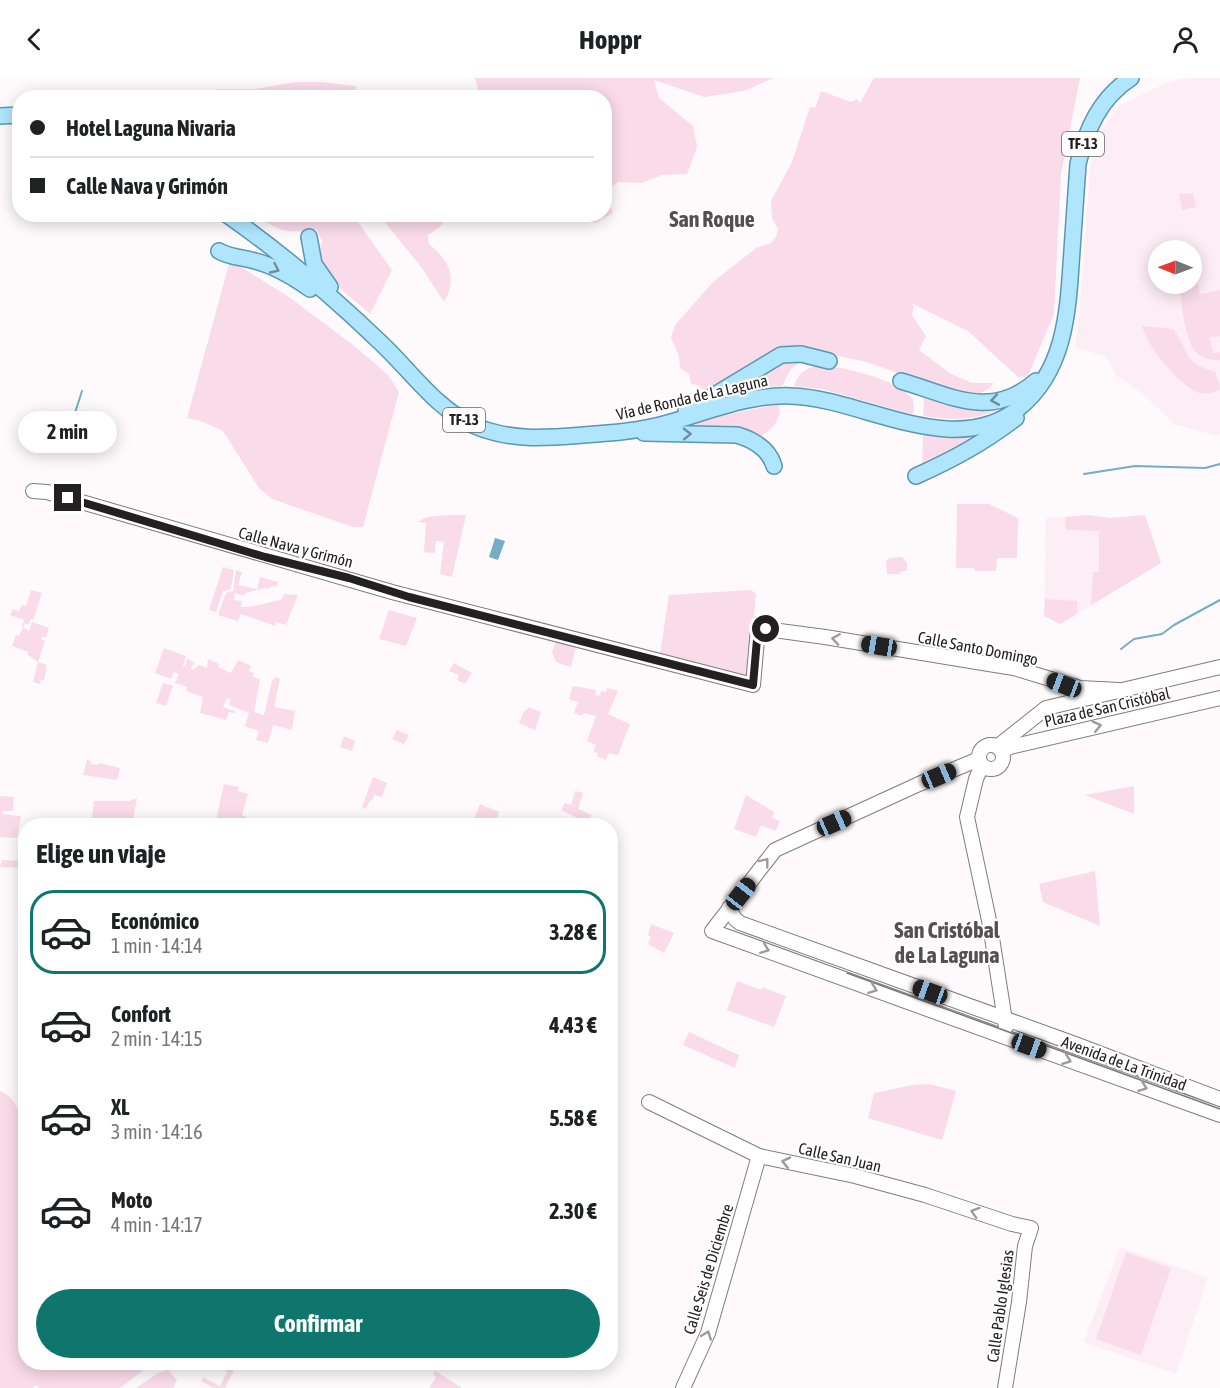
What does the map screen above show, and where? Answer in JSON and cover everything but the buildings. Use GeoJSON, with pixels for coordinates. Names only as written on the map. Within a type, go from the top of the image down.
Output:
{"type":"FeatureCollection","features":[{"type":"Feature","properties":{"kind":"main road","name":"Vía de Ronda de La Laguna"},"geometry":{"type":"LineString","coordinates":[[237,222],[284,256],[340,305],[450,411],[471,425],[494,434],[531,439],[629,432],[746,400],[776,396],[836,402],[910,424],[950,429],[980,426],[1003,418],[1018,408],[1041,386],[1050,371],[1062,339],[1069,292],[1078,164],[1084,140],[1106,100],[1131,78]]}},
{"type":"Feature","properties":{"kind":"main road"},"geometry":{"type":"LineString","coordinates":[[309,237],[314,264],[332,288],[340,305]]}},
{"type":"Feature","properties":{"kind":"main road"},"geometry":{"type":"LineString","coordinates":[[219,251],[274,268],[299,281],[326,300],[340,305]]}},
{"type":"Feature","properties":{"kind":"main road"},"geometry":{"type":"LineString","coordinates":[[901,381],[961,401],[990,402],[1011,397],[1035,382],[1044,372],[1051,356],[1062,308],[1069,292]]}},
{"type":"Feature","properties":{"kind":"main road"},"geometry":{"type":"LineString","coordinates":[[664,424],[781,355],[801,354],[829,361]]}},
{"type":"Feature","properties":{"kind":"main road"},"geometry":{"type":"LineString","coordinates":[[916,476],[983,443],[1020,416],[1037,398],[1041,386]]}},
{"type":"Feature","properties":{"kind":"main road"},"geometry":{"type":"LineString","coordinates":[[629,432],[667,435],[737,435],[748,438],[763,448],[774,466]]}},
{"type":"Feature","properties":{"kind":"street","name":"Calle Nava y Grimón"},"geometry":{"type":"LineString","coordinates":[[33,491],[47,492],[402,595],[753,685],[758,628]]}},
{"type":"Feature","properties":{"kind":"street","name":"Calle Santo Domingo"},"geometry":{"type":"LineString","coordinates":[[758,628],[1014,668],[1064,685],[1084,695],[1119,690]]}},
{"type":"Feature","properties":{"kind":"street","name":"Plaza de San Cristóbal"},"geometry":{"type":"LineString","coordinates":[[1119,690],[1220,667]]}},
{"type":"Feature","properties":{"kind":"street","name":"Plaza de San Cristóbal"},"geometry":{"type":"LineString","coordinates":[[999,749],[1046,708],[1084,695]]}},
{"type":"Feature","properties":{"kind":"street","name":"Plaza de San Cristóbal"},"geometry":{"type":"LineString","coordinates":[[999,749],[1220,698]]}},
{"type":"Feature","properties":{"kind":"street"},"geometry":{"type":"LineString","coordinates":[[1033,717],[1033,729],[1040,740]]}},
{"type":"Feature","properties":{"kind":"street"},"geometry":{"type":"LineString","coordinates":[[981,762],[992,769],[999,765],[1003,756],[999,749]]}},
{"type":"Feature","properties":{"kind":"street"},"geometry":{"type":"LineString","coordinates":[[732,937],[735,928],[740,923],[729,908],[775,850],[919,784],[981,762]]}},
{"type":"Feature","properties":{"kind":"street"},"geometry":{"type":"LineString","coordinates":[[981,762],[967,817],[992,932],[1007,1038]]}},
{"type":"Feature","properties":{"kind":"street"},"geometry":{"type":"LineString","coordinates":[[977,796],[972,815],[997,927],[992,932]]}},
{"type":"Feature","properties":{"kind":"street","name":"Avenida de La Trinidad"},"geometry":{"type":"LineString","coordinates":[[729,908],[712,931],[1220,1115]]}},
{"type":"Feature","properties":{"kind":"street","name":"Avenida de La Trinidad"},"geometry":{"type":"LineString","coordinates":[[740,923],[1220,1099]]}},
{"type":"Feature","properties":{"kind":"street","name":"Calle San Juan"},"geometry":{"type":"LineString","coordinates":[[649,1102],[759,1156],[855,1176],[1031,1228]]}},
{"type":"Feature","properties":{"kind":"street","name":"Calle Seis de Diciembre"},"geometry":{"type":"LineString","coordinates":[[683,1388],[708,1333],[759,1156]]}},
{"type":"Feature","properties":{"kind":"street","name":"Calle Pablo Iglesias"},"geometry":{"type":"LineString","coordinates":[[1005,1388],[1019,1302],[1025,1246],[1031,1228]]}},
{"type":"Feature","properties":{"kind":"shaded area"},"geometry":{"type":"Polygon","coordinates":[[[475,78],[774,78],[744,91],[704,97],[654,80],[659,98],[693,126],[697,147],[687,174],[662,175],[641,183],[618,182],[612,187],[612,90],[478,90],[475,78]]]}},
{"type":"Feature","properties":{"kind":"shaded area"},"geometry":{"type":"Polygon","coordinates":[[[874,78],[1080,78],[1061,174],[1054,314],[1028,376],[1018,377],[968,331],[909,302],[914,306],[912,315],[926,336],[919,350],[951,374],[972,383],[994,383],[984,392],[976,395],[963,395],[866,362],[807,349],[707,393],[698,385],[691,384],[689,374],[680,368],[679,356],[671,338],[675,325],[713,282],[756,248],[771,243],[776,237],[778,229],[772,218],[771,201],[792,162],[810,107],[815,108],[821,91],[851,102],[857,99],[860,103],[874,78]]]}},
{"type":"Feature","properties":{"kind":"shaded area"},"geometry":{"type":"Polygon","coordinates":[[[1186,78],[1220,78],[1220,433],[1216,436],[1174,424],[1143,394],[1117,376],[1106,357],[1075,347],[1091,161],[1105,125],[1119,106],[1164,84],[1186,78]]]}},
{"type":"Feature","properties":{"kind":"shaded area"},"geometry":{"type":"Polygon","coordinates":[[[296,82],[356,86],[356,90],[216,89],[255,89],[296,82]]]}},
{"type":"Feature","properties":{"kind":"shaded area"},"geometry":{"type":"Polygon","coordinates":[[[1193,193],[1196,207],[1182,210],[1179,194],[1193,193]]]}},
{"type":"Feature","properties":{"kind":"shaded area"},"geometry":{"type":"Polygon","coordinates":[[[266,222],[358,222],[392,270],[370,314],[343,291],[317,260],[322,241],[316,229],[286,231],[266,222]]]}},
{"type":"Feature","properties":{"kind":"shaded area"},"geometry":{"type":"Polygon","coordinates":[[[385,222],[443,222],[428,235],[429,244],[442,256],[451,277],[444,302],[422,268],[385,222]]]}},
{"type":"Feature","properties":{"kind":"shaded area"},"geometry":{"type":"Polygon","coordinates":[[[233,262],[289,297],[357,348],[388,375],[399,392],[363,527],[353,527],[272,499],[259,488],[223,431],[201,421],[187,418],[229,264],[233,262]]]}},
{"type":"Feature","properties":{"kind":"shaded area"},"geometry":{"type":"Polygon","coordinates":[[[1220,290],[1220,336],[1210,338],[1213,353],[1220,352],[1220,360],[1202,357],[1193,348],[1182,310],[1180,294],[1202,294],[1220,290]]]}},
{"type":"Feature","properties":{"kind":"shaded area"},"geometry":{"type":"Polygon","coordinates":[[[1142,326],[1173,329],[1192,361],[1205,369],[1216,372],[1220,389],[1215,392],[1200,393],[1181,381],[1157,354],[1142,326]]]}},
{"type":"Feature","properties":{"kind":"shaded area"},"geometry":{"type":"Polygon","coordinates":[[[800,359],[799,363],[791,369],[782,386],[754,388],[730,394],[729,391],[779,361],[800,359]]]}},
{"type":"Feature","properties":{"kind":"shaded area"},"geometry":{"type":"Polygon","coordinates":[[[823,365],[858,372],[895,385],[913,399],[914,412],[912,414],[822,389],[794,386],[804,371],[823,365]]]}},
{"type":"Feature","properties":{"kind":"shaded area"},"geometry":{"type":"Polygon","coordinates":[[[926,393],[1012,403],[989,413],[969,418],[936,418],[923,416],[923,400],[926,393]]]}},
{"type":"Feature","properties":{"kind":"shaded area"},"geometry":{"type":"Polygon","coordinates":[[[779,404],[778,420],[759,438],[685,428],[719,416],[779,404]]]}},
{"type":"Feature","properties":{"kind":"shaded area"},"geometry":{"type":"Polygon","coordinates":[[[992,432],[922,468],[923,435],[958,437],[992,432]]]}},
{"type":"Feature","properties":{"kind":"shaded area"},"geometry":{"type":"Polygon","coordinates":[[[957,504],[989,504],[1018,518],[1017,558],[997,558],[996,571],[956,568],[957,504]]]}},
{"type":"Feature","properties":{"kind":"shaded area"},"geometry":{"type":"Polygon","coordinates":[[[466,515],[452,577],[440,574],[444,542],[436,541],[435,553],[424,552],[426,523],[417,522],[427,517],[466,515]]]}},
{"type":"Feature","properties":{"kind":"shaded area"},"geometry":{"type":"Polygon","coordinates":[[[1088,515],[1161,563],[1060,624],[1044,616],[1046,518],[1088,515]]]}},
{"type":"Feature","properties":{"kind":"shaded area"},"geometry":{"type":"Polygon","coordinates":[[[1088,515],[1111,518],[1145,515],[1161,563],[1091,605],[1093,572],[1099,572],[1099,531],[1066,530],[1065,517],[1088,515]]]}},
{"type":"Feature","properties":{"kind":"shaded area"},"geometry":{"type":"Polygon","coordinates":[[[902,557],[907,563],[907,571],[901,571],[900,574],[887,574],[886,561],[890,558],[902,557]]]}},
{"type":"Feature","properties":{"kind":"shaded area"},"geometry":{"type":"Polygon","coordinates":[[[223,567],[234,570],[231,589],[223,591],[216,612],[209,610],[223,567]]]}},
{"type":"Feature","properties":{"kind":"shaded area"},"geometry":{"type":"Polygon","coordinates":[[[236,570],[242,572],[238,585],[257,589],[260,577],[278,582],[276,587],[245,593],[244,596],[235,593],[234,600],[242,601],[241,607],[281,600],[284,594],[298,595],[286,625],[276,622],[275,626],[241,614],[238,621],[218,615],[226,593],[233,591],[236,570]]]}},
{"type":"Feature","properties":{"kind":"shaded area"},"geometry":{"type":"Polygon","coordinates":[[[31,590],[42,593],[33,620],[31,619],[28,625],[25,623],[24,627],[22,626],[24,620],[10,615],[13,609],[19,611],[22,605],[26,606],[31,590]]]}},
{"type":"Feature","properties":{"kind":"shaded area"},"geometry":{"type":"Polygon","coordinates":[[[751,590],[756,594],[749,667],[746,675],[660,654],[669,595],[751,590]]]}},
{"type":"Feature","properties":{"kind":"shaded area"},"geometry":{"type":"Polygon","coordinates":[[[1045,599],[1077,601],[1077,614],[1060,624],[1044,616],[1045,599]]]}},
{"type":"Feature","properties":{"kind":"shaded area"},"geometry":{"type":"Polygon","coordinates":[[[389,610],[417,618],[406,646],[379,639],[389,610]]]}},
{"type":"Feature","properties":{"kind":"shaded area"},"geometry":{"type":"Polygon","coordinates":[[[32,622],[49,628],[46,638],[43,636],[41,639],[45,641],[38,662],[28,655],[28,652],[12,646],[16,635],[19,636],[23,627],[29,631],[32,622]]]}},
{"type":"Feature","properties":{"kind":"shaded area"},"geometry":{"type":"Polygon","coordinates":[[[556,640],[576,647],[571,667],[556,662],[552,653],[556,640]]]}},
{"type":"Feature","properties":{"kind":"shaded area"},"geometry":{"type":"Polygon","coordinates":[[[164,648],[186,656],[183,666],[187,659],[194,662],[191,669],[193,670],[199,665],[207,668],[208,659],[231,673],[238,660],[251,666],[249,671],[254,673],[253,677],[260,679],[254,712],[264,715],[272,681],[275,677],[280,679],[274,707],[295,711],[292,730],[273,725],[268,743],[256,740],[259,731],[245,726],[249,713],[229,705],[231,700],[227,698],[223,707],[236,712],[229,712],[226,720],[200,713],[203,697],[186,691],[187,687],[175,683],[179,674],[174,672],[171,679],[155,673],[164,648]]]}},
{"type":"Feature","properties":{"kind":"shaded area"},"geometry":{"type":"Polygon","coordinates":[[[38,662],[47,665],[44,680],[41,680],[40,684],[33,682],[38,662]]]}},
{"type":"Feature","properties":{"kind":"shaded area"},"geometry":{"type":"Polygon","coordinates":[[[454,663],[472,673],[465,684],[457,680],[459,675],[449,671],[454,663]]]}},
{"type":"Feature","properties":{"kind":"shaded area"},"geometry":{"type":"Polygon","coordinates":[[[163,683],[173,686],[166,706],[156,703],[163,683]]]}},
{"type":"Feature","properties":{"kind":"shaded area"},"geometry":{"type":"Polygon","coordinates":[[[573,686],[596,690],[595,695],[600,696],[601,691],[606,692],[607,688],[618,691],[608,714],[630,724],[618,755],[609,753],[606,760],[593,752],[596,745],[587,741],[596,716],[584,713],[582,716],[574,713],[578,702],[569,699],[573,686]]]}},
{"type":"Feature","properties":{"kind":"shaded area"},"geometry":{"type":"Polygon","coordinates":[[[528,707],[541,712],[535,730],[519,723],[528,707]]]}},
{"type":"Feature","properties":{"kind":"shaded area"},"geometry":{"type":"Polygon","coordinates":[[[397,730],[409,735],[404,744],[392,739],[397,730]]]}},
{"type":"Feature","properties":{"kind":"shaded area"},"geometry":{"type":"Polygon","coordinates":[[[344,736],[355,741],[352,751],[340,747],[344,736]]]}},
{"type":"Feature","properties":{"kind":"shaded area"},"geometry":{"type":"Polygon","coordinates":[[[87,760],[91,761],[91,764],[99,763],[120,768],[117,780],[83,775],[87,760]]]}},
{"type":"Feature","properties":{"kind":"shaded area"},"geometry":{"type":"Polygon","coordinates":[[[373,777],[387,783],[382,797],[374,795],[366,809],[362,807],[373,777]]]}},
{"type":"Feature","properties":{"kind":"shaded area"},"geometry":{"type":"Polygon","coordinates":[[[224,784],[239,787],[238,791],[248,794],[242,815],[248,818],[217,818],[224,784]]]}},
{"type":"Feature","properties":{"kind":"shaded area"},"geometry":{"type":"Polygon","coordinates":[[[1134,786],[1134,814],[1085,795],[1134,786]]]}},
{"type":"Feature","properties":{"kind":"shaded area"},"geometry":{"type":"Polygon","coordinates":[[[575,791],[583,793],[578,809],[592,815],[590,818],[578,818],[561,810],[565,803],[571,805],[575,791]]]}},
{"type":"Feature","properties":{"kind":"shaded area"},"geometry":{"type":"Polygon","coordinates":[[[746,795],[774,812],[772,818],[780,821],[776,831],[761,825],[756,837],[734,829],[746,795]]]}},
{"type":"Feature","properties":{"kind":"shaded area"},"geometry":{"type":"Polygon","coordinates":[[[0,796],[14,797],[13,811],[2,811],[2,814],[21,816],[18,818],[17,838],[0,837],[0,796]]]}},
{"type":"Feature","properties":{"kind":"shaded area"},"geometry":{"type":"Polygon","coordinates":[[[137,798],[133,818],[92,818],[94,801],[129,801],[137,798]]]}},
{"type":"Feature","properties":{"kind":"shaded area"},"geometry":{"type":"Polygon","coordinates":[[[480,804],[499,812],[497,818],[474,818],[480,804]]]}},
{"type":"Feature","properties":{"kind":"shaded area"},"geometry":{"type":"Polygon","coordinates":[[[2,860],[18,861],[18,868],[0,867],[2,860]]]}},
{"type":"Feature","properties":{"kind":"shaded area"},"geometry":{"type":"Polygon","coordinates":[[[1095,871],[1100,926],[1043,902],[1039,884],[1095,871]]]}},
{"type":"Feature","properties":{"kind":"shaded area"},"geometry":{"type":"Polygon","coordinates":[[[651,924],[674,933],[664,953],[648,944],[651,937],[648,935],[651,924]]]}},
{"type":"Feature","properties":{"kind":"shaded area"},"geometry":{"type":"Polygon","coordinates":[[[737,981],[786,996],[774,1027],[727,1010],[737,981]]]}},
{"type":"Feature","properties":{"kind":"shaded area"},"geometry":{"type":"Polygon","coordinates":[[[689,1032],[739,1055],[735,1068],[683,1045],[689,1032]]]}},
{"type":"Feature","properties":{"kind":"shaded area"},"geometry":{"type":"Polygon","coordinates":[[[929,1084],[956,1091],[942,1140],[868,1118],[874,1093],[929,1084]]]}},
{"type":"Feature","properties":{"kind":"shaded area"},"geometry":{"type":"Polygon","coordinates":[[[0,1091],[12,1100],[18,1109],[18,1370],[144,1370],[120,1388],[39,1388],[36,1385],[32,1388],[0,1388],[0,1091]]]}},
{"type":"Feature","properties":{"kind":"shaded area"},"geometry":{"type":"Polygon","coordinates":[[[1120,1247],[1208,1278],[1176,1374],[1084,1342],[1120,1247]]]}},
{"type":"Feature","properties":{"kind":"shaded area"},"geometry":{"type":"Polygon","coordinates":[[[1126,1252],[1171,1268],[1141,1355],[1096,1339],[1126,1252]]]}},
{"type":"Feature","properties":{"kind":"shaded area"},"geometry":{"type":"Polygon","coordinates":[[[168,1370],[177,1380],[173,1388],[136,1388],[158,1373],[168,1370]]]}},
{"type":"Feature","properties":{"kind":"shaded area"},"geometry":{"type":"Polygon","coordinates":[[[224,1370],[234,1370],[225,1388],[213,1388],[201,1381],[203,1377],[220,1386],[227,1372],[224,1370]]]}},
{"type":"Feature","properties":{"kind":"shaded area"},"geometry":{"type":"Polygon","coordinates":[[[435,1371],[461,1388],[429,1388],[436,1377],[433,1375],[435,1371]]]}},
{"type":"Feature","properties":{"kind":"water"},"geometry":{"type":"Polygon","coordinates":[[[495,538],[505,541],[498,560],[489,557],[495,538]]]}},
{"type":"Feature","properties":{"kind":"waterway"},"geometry":{"type":"LineString","coordinates":[[73,419],[82,391]]}},
{"type":"Feature","properties":{"kind":"waterway"},"geometry":{"type":"LineString","coordinates":[[1084,474],[1135,466],[1205,468],[1220,464]]}},
{"type":"Feature","properties":{"kind":"waterway"},"geometry":{"type":"LineString","coordinates":[[1121,649],[1134,639],[1162,634],[1220,600]]}},
{"type":"Feature","properties":{"kind":"tram line"},"geometry":{"type":"LineString","coordinates":[[847,973],[1220,1109]]}},
{"type":"Feature","properties":{"kind":"district","name":"San Roque"},"geometry":{"type":"Point","coordinates":[712,219]}},
{"type":"Feature","properties":{"kind":"district","name":"San Cristóbal de La Laguna"},"geometry":{"type":"Point","coordinates":[947,942]}},
{"type":"Feature","properties":{"kind":"route"},"geometry":{"type":"LineString","coordinates":[[68,498],[409,597],[753,685],[758,628],[766,629]]}}]}
